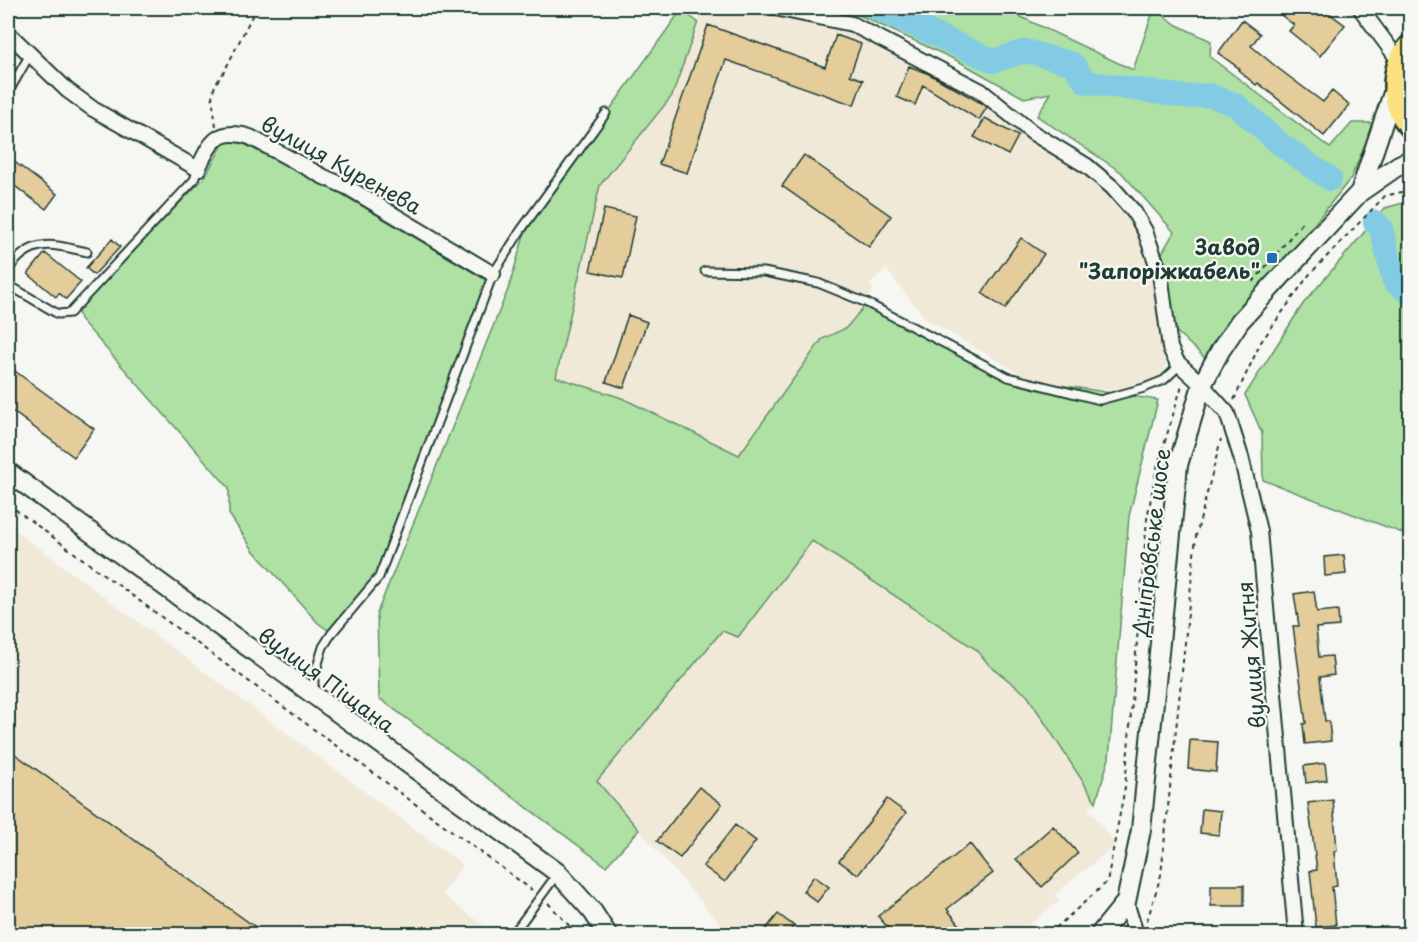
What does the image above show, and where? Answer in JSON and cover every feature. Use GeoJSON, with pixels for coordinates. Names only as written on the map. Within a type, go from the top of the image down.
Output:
{"type":"FeatureCollection","features":[{"type":"Feature","properties":{"kind":"main road"},"geometry":{"type":"LineString","coordinates":[[1410,34],[1395,87],[1400,111],[1410,126]]}},
{"type":"Feature","properties":{"kind":"street"},"geometry":{"type":"LineString","coordinates":[[775,8],[852,24],[981,91],[1033,133],[1087,166],[1112,187],[1134,212],[1145,231],[1160,273],[1170,348],[1180,365]]}},
{"type":"Feature","properties":{"kind":"street"},"geometry":{"type":"LineString","coordinates":[[1360,8],[1405,54]]}},
{"type":"Feature","properties":{"kind":"street"},"geometry":{"type":"LineString","coordinates":[[8,33],[29,56],[67,90],[93,109],[198,169],[210,145],[219,136]]}},
{"type":"Feature","properties":{"kind":"street"},"geometry":{"type":"LineString","coordinates":[[1360,192],[1395,87]]}},
{"type":"Feature","properties":{"kind":"street","name":"вулиця Куренева"},"geometry":{"type":"LineString","coordinates":[[219,136],[239,133],[266,144],[324,177],[347,187],[493,274]]}},
{"type":"Feature","properties":{"kind":"street","name":"Дніпровське шосе"},"geometry":{"type":"LineString","coordinates":[[1100,934],[1126,902],[1141,830],[1178,465],[1202,385],[1220,351],[1240,321],[1360,192],[1410,160]]}},
{"type":"Feature","properties":{"kind":"street","name":"вулиця Житня"},"geometry":{"type":"LineString","coordinates":[[1180,365],[1202,385],[1227,414],[1241,457],[1259,531],[1296,934]]}},
{"type":"Feature","properties":{"kind":"street","name":"вулиця Піщана"},"geometry":{"type":"LineString","coordinates":[[8,472],[558,873],[593,912],[607,934]]}},
{"type":"Feature","properties":{"kind":"street"},"geometry":{"type":"LineString","coordinates":[[1126,902],[1140,931]]}},
{"type":"Feature","properties":{"kind":"lane"},"geometry":{"type":"LineString","coordinates":[[8,93],[29,56]]}},
{"type":"Feature","properties":{"kind":"lane"},"geometry":{"type":"LineString","coordinates":[[314,697],[314,677],[323,646],[379,577],[493,274],[521,230],[606,113]]}},
{"type":"Feature","properties":{"kind":"lane"},"geometry":{"type":"LineString","coordinates":[[8,283],[58,314],[72,312],[194,180],[198,169]]}},
{"type":"Feature","properties":{"kind":"lane"},"geometry":{"type":"LineString","coordinates":[[8,270],[16,259],[38,245],[50,244],[87,252]]}},
{"type":"Feature","properties":{"kind":"lane"},"geometry":{"type":"LineString","coordinates":[[705,271],[764,272],[819,283],[867,303],[1008,377],[1100,400],[1164,380],[1180,365]]}},
{"type":"Feature","properties":{"kind":"lane"},"geometry":{"type":"LineString","coordinates":[[513,934],[558,873]]}},
{"type":"Feature","properties":{"kind":"path"},"geometry":{"type":"LineString","coordinates":[[219,136],[215,124],[213,91],[256,8]]}},
{"type":"Feature","properties":{"kind":"path"},"geometry":{"type":"LineString","coordinates":[[1140,931],[1151,912],[1161,875],[1196,536],[1227,414],[1261,342],[1309,275],[1385,196],[1410,190]]}},
{"type":"Feature","properties":{"kind":"path"},"geometry":{"type":"LineString","coordinates":[[8,504],[541,896],[577,934]]}},
{"type":"Feature","properties":{"kind":"shaded area"},"geometry":{"type":"Polygon","coordinates":[[[703,8],[807,8],[853,16],[981,91],[1087,166],[1145,231],[1170,348],[1160,390],[1073,390],[1024,376],[926,319],[886,269],[870,284],[873,291],[846,328],[822,339],[739,455],[622,398],[556,377],[600,185],[672,96],[703,8]]]}},
{"type":"Feature","properties":{"kind":"shaded area"},"geometry":{"type":"Polygon","coordinates":[[[8,525],[463,865],[442,894],[492,932],[490,934],[8,934],[8,525]]]}},
{"type":"Feature","properties":{"kind":"shaded area"},"geometry":{"type":"Polygon","coordinates":[[[812,541],[977,650],[989,665],[1027,695],[1096,802],[1088,808],[1116,845],[1055,894],[1059,901],[1022,931],[1024,934],[729,934],[597,781],[722,631],[739,637],[812,541]]]}},
{"type":"Feature","properties":{"kind":"green space"},"geometry":{"type":"Polygon","coordinates":[[[844,8],[1002,8],[1133,70],[1154,9],[1177,25],[1211,41],[1210,57],[1330,148],[1352,123],[1374,123],[1351,178],[1206,359],[1167,323],[1157,262],[1174,232],[1121,172],[1037,116],[1051,93],[1024,98],[958,61],[844,8]]]}},
{"type":"Feature","properties":{"kind":"green space"},"geometry":{"type":"Polygon","coordinates":[[[681,10],[698,22],[672,96],[600,185],[556,377],[622,398],[739,455],[822,339],[846,328],[867,303],[1008,377],[1158,400],[1129,516],[1109,758],[1096,802],[1027,695],[989,665],[977,650],[812,541],[738,637],[722,631],[597,781],[639,830],[606,866],[379,698],[377,613],[509,287],[524,235],[559,181],[681,10]]]}},
{"type":"Feature","properties":{"kind":"green space"},"geometry":{"type":"Polygon","coordinates":[[[236,140],[342,194],[486,280],[379,577],[332,633],[318,623],[253,550],[229,514],[229,488],[80,319],[77,308],[204,178],[225,141],[236,140]]]}},
{"type":"Feature","properties":{"kind":"green space"},"geometry":{"type":"Polygon","coordinates":[[[1410,201],[1410,536],[1263,480],[1262,433],[1245,395],[1303,304],[1385,208],[1410,201]]]}},
{"type":"Feature","properties":{"kind":"building"},"geometry":{"type":"Polygon","coordinates":[[[1272,8],[1322,8],[1345,25],[1320,56],[1289,31],[1294,25],[1272,8]]]}},
{"type":"Feature","properties":{"kind":"building"},"geometry":{"type":"Polygon","coordinates":[[[1242,20],[1260,34],[1251,46],[1279,69],[1323,102],[1332,91],[1349,105],[1324,136],[1218,53],[1242,20]]]}},
{"type":"Feature","properties":{"kind":"building"},"geometry":{"type":"Polygon","coordinates":[[[708,25],[825,67],[836,35],[861,44],[850,75],[863,80],[854,105],[726,60],[687,173],[659,164],[708,25]]]}},
{"type":"Feature","properties":{"kind":"building"},"geometry":{"type":"Polygon","coordinates":[[[909,66],[929,74],[987,107],[979,120],[923,85],[915,105],[897,97],[909,66]]]}},
{"type":"Feature","properties":{"kind":"building"},"geometry":{"type":"Polygon","coordinates":[[[985,118],[1018,136],[1008,155],[974,137],[985,118]]]}},
{"type":"Feature","properties":{"kind":"building"},"geometry":{"type":"Polygon","coordinates":[[[804,155],[891,216],[869,247],[782,186],[804,155]]]}},
{"type":"Feature","properties":{"kind":"building"},"geometry":{"type":"Polygon","coordinates":[[[8,157],[57,194],[46,209],[8,181],[8,157]]]}},
{"type":"Feature","properties":{"kind":"building"},"geometry":{"type":"Polygon","coordinates":[[[604,209],[636,216],[623,278],[590,271],[604,209]]]}},
{"type":"Feature","properties":{"kind":"building"},"geometry":{"type":"Polygon","coordinates":[[[1021,238],[1044,254],[1005,309],[982,293],[1021,238]]]}},
{"type":"Feature","properties":{"kind":"building"},"geometry":{"type":"Polygon","coordinates":[[[112,239],[120,247],[94,275],[86,268],[112,239]]]}},
{"type":"Feature","properties":{"kind":"building"},"geometry":{"type":"Polygon","coordinates":[[[45,253],[81,282],[66,299],[59,293],[56,297],[28,274],[45,253]]]}},
{"type":"Feature","properties":{"kind":"building"},"geometry":{"type":"Polygon","coordinates":[[[628,315],[647,322],[624,388],[606,382],[628,315]]]}},
{"type":"Feature","properties":{"kind":"building"},"geometry":{"type":"Polygon","coordinates":[[[8,366],[94,429],[74,457],[8,408],[8,366]]]}},
{"type":"Feature","properties":{"kind":"building"},"geometry":{"type":"Polygon","coordinates":[[[1344,555],[1346,574],[1325,576],[1324,557],[1344,555]]]}},
{"type":"Feature","properties":{"kind":"building"},"geometry":{"type":"Polygon","coordinates":[[[1314,591],[1317,612],[1338,610],[1339,626],[1316,628],[1319,657],[1332,656],[1334,675],[1320,677],[1325,721],[1329,721],[1331,741],[1305,744],[1303,724],[1306,723],[1293,626],[1299,626],[1294,594],[1314,591]]]}},
{"type":"Feature","properties":{"kind":"building"},"geometry":{"type":"Polygon","coordinates":[[[1190,740],[1218,742],[1216,772],[1188,769],[1190,740]]]}},
{"type":"Feature","properties":{"kind":"building"},"geometry":{"type":"Polygon","coordinates":[[[8,749],[265,934],[8,934],[8,749]]]}},
{"type":"Feature","properties":{"kind":"building"},"geometry":{"type":"Polygon","coordinates":[[[1325,763],[1327,780],[1306,783],[1304,766],[1325,763]]]}},
{"type":"Feature","properties":{"kind":"building"},"geometry":{"type":"Polygon","coordinates":[[[699,787],[722,804],[680,858],[657,841],[699,787]]]}},
{"type":"Feature","properties":{"kind":"building"},"geometry":{"type":"Polygon","coordinates":[[[887,799],[906,813],[858,875],[839,861],[887,799]]]}},
{"type":"Feature","properties":{"kind":"building"},"geometry":{"type":"Polygon","coordinates":[[[1333,800],[1337,886],[1332,887],[1336,925],[1316,927],[1310,871],[1317,870],[1308,803],[1333,800]]]}},
{"type":"Feature","properties":{"kind":"building"},"geometry":{"type":"Polygon","coordinates":[[[1202,809],[1221,811],[1219,835],[1200,833],[1202,809]]]}},
{"type":"Feature","properties":{"kind":"building"},"geometry":{"type":"Polygon","coordinates":[[[735,825],[756,841],[725,882],[703,866],[735,825]]]}},
{"type":"Feature","properties":{"kind":"building"},"geometry":{"type":"Polygon","coordinates":[[[1053,826],[1078,853],[1042,887],[1016,859],[1053,826]]]}},
{"type":"Feature","properties":{"kind":"building"},"geometry":{"type":"Polygon","coordinates":[[[970,844],[993,873],[947,909],[967,934],[893,934],[878,916],[970,844]]]}},
{"type":"Feature","properties":{"kind":"building"},"geometry":{"type":"Polygon","coordinates":[[[814,876],[829,887],[817,902],[803,891],[814,876]]]}},
{"type":"Feature","properties":{"kind":"building"},"geometry":{"type":"Polygon","coordinates":[[[1211,885],[1244,885],[1244,906],[1211,906],[1211,885]]]}},
{"type":"Feature","properties":{"kind":"building"},"geometry":{"type":"Polygon","coordinates":[[[778,914],[794,926],[788,934],[762,934],[778,914]]]}},
{"type":"Feature","properties":{"kind":"waterway"},"geometry":{"type":"LineString","coordinates":[[877,8],[993,61],[1026,51],[1073,64],[1086,82],[1187,97],[1209,95],[1236,105],[1280,144],[1330,179],[1326,175]]}},
{"type":"Feature","properties":{"kind":"waterway"},"geometry":{"type":"LineString","coordinates":[[897,16],[910,8]]}},
{"type":"Feature","properties":{"kind":"waterway"},"geometry":{"type":"LineString","coordinates":[[1375,222],[1381,228],[1394,281],[1410,293]]}},
{"type":"Feature","properties":{"kind":"place","name":"Завод \"Запоріжкабель\""},"geometry":{"type":"Point","coordinates":[1272,258]}}]}
